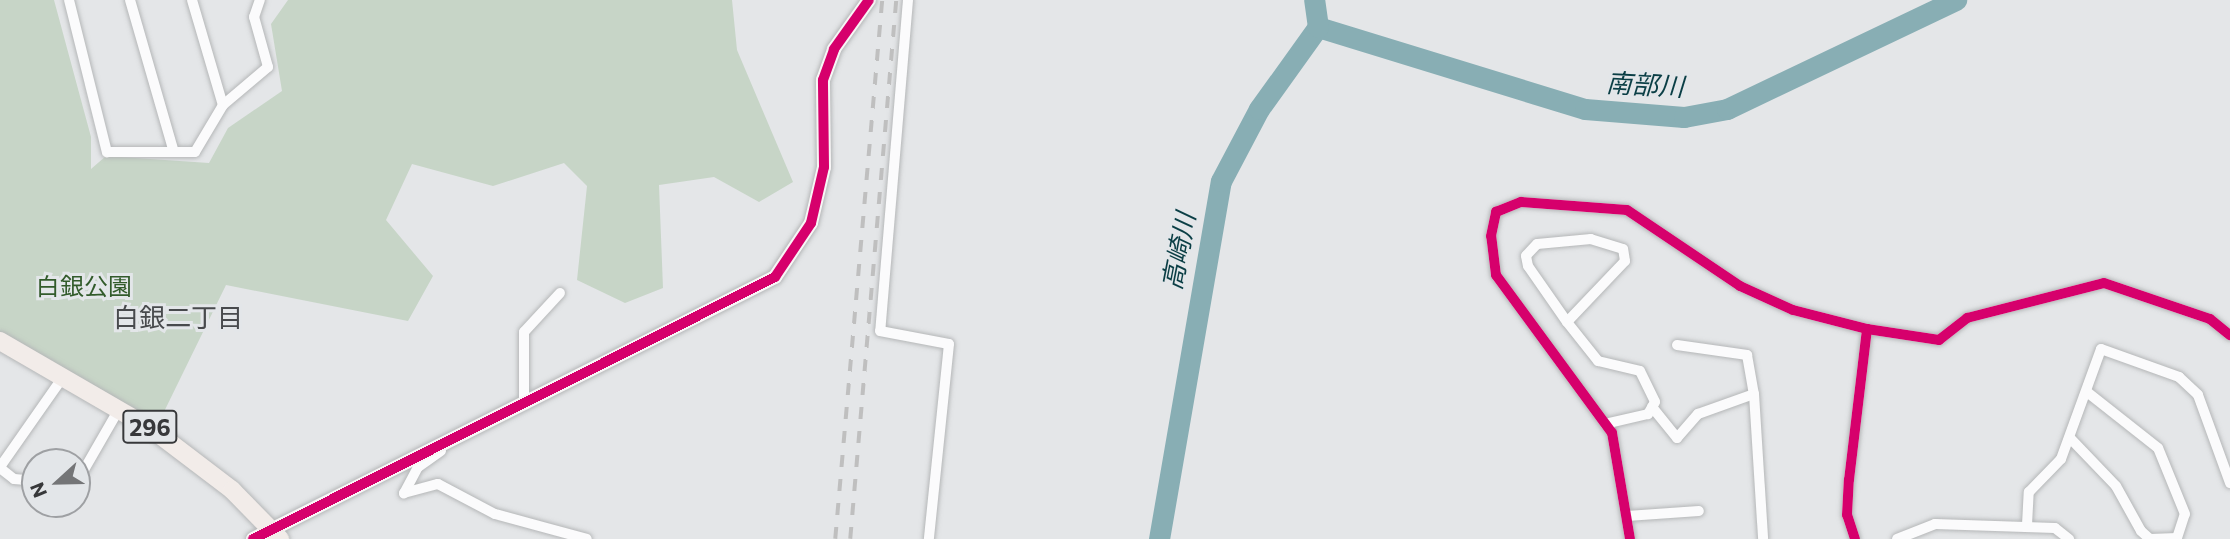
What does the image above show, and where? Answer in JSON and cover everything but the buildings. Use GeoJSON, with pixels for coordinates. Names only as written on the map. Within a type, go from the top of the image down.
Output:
{"type":"FeatureCollection","features":[{"type":"Feature","properties":{"kind":"highway","name":"296"},"geometry":{"type":"LineString","coordinates":[[0,341],[119,409],[232,490],[275,534]]}},
{"type":"Feature","properties":{"kind":"street"},"geometry":{"type":"LineString","coordinates":[[69,0],[107,152],[195,152],[223,105],[268,67],[254,17],[260,0]]}},
{"type":"Feature","properties":{"kind":"street"},"geometry":{"type":"LineString","coordinates":[[130,0],[174,152]]}},
{"type":"Feature","properties":{"kind":"street"},"geometry":{"type":"LineString","coordinates":[[192,0],[223,105]]}},
{"type":"Feature","properties":{"kind":"street"},"geometry":{"type":"LineString","coordinates":[[253,539],[275,534],[450,435],[524,404],[775,277],[794,257],[811,223],[824,167],[823,80],[834,49],[869,0]]}},
{"type":"Feature","properties":{"kind":"street"},"geometry":{"type":"LineString","coordinates":[[908,0],[880,331],[949,344],[929,539]]}},
{"type":"Feature","properties":{"kind":"street"},"geometry":{"type":"LineString","coordinates":[[1630,539],[1624,477],[1605,424],[1496,275],[1491,236],[1496,212],[1508,203],[1627,210],[1740,286],[1793,310],[1867,329],[1939,340],[1967,318],[2104,283],[2210,319],[2230,335]]}},
{"type":"Feature","properties":{"kind":"street"},"geometry":{"type":"LineString","coordinates":[[1567,322],[1625,261],[1623,249],[1591,239],[1529,247],[1528,266],[1567,322],[1598,361],[1640,371],[1652,407],[1677,438],[1698,414],[1754,394]]}},
{"type":"Feature","properties":{"kind":"street"},"geometry":{"type":"LineString","coordinates":[[524,404],[524,332],[560,293]]}},
{"type":"Feature","properties":{"kind":"street"},"geometry":{"type":"LineString","coordinates":[[1855,539],[1847,515],[1849,480],[1867,329]]}},
{"type":"Feature","properties":{"kind":"street"},"geometry":{"type":"LineString","coordinates":[[1677,345],[1746,355],[1754,394],[1763,539]]}},
{"type":"Feature","properties":{"kind":"street"},"geometry":{"type":"LineString","coordinates":[[2026,525],[2029,492],[2061,459],[2101,349],[2179,377],[2208,413],[2230,483]]}},
{"type":"Feature","properties":{"kind":"street"},"geometry":{"type":"LineString","coordinates":[[21,480],[14,479],[0,468],[63,377]]}},
{"type":"Feature","properties":{"kind":"street"},"geometry":{"type":"LineString","coordinates":[[2070,438],[2116,486],[2141,531],[2150,539],[2177,538],[2185,514],[2158,447],[2087,392]]}},
{"type":"Feature","properties":{"kind":"street"},"geometry":{"type":"LineString","coordinates":[[1605,424],[1652,407]]}},
{"type":"Feature","properties":{"kind":"street"},"geometry":{"type":"LineString","coordinates":[[91,458],[119,409]]}},
{"type":"Feature","properties":{"kind":"street"},"geometry":{"type":"LineString","coordinates":[[450,435],[442,450],[418,467],[404,493],[438,484],[495,514],[587,539]]}},
{"type":"Feature","properties":{"kind":"street"},"geometry":{"type":"LineString","coordinates":[[1628,516],[1699,511]]}},
{"type":"Feature","properties":{"kind":"street"},"geometry":{"type":"LineString","coordinates":[[1897,539],[1935,524],[2055,528],[2069,539]]}},
{"type":"Feature","properties":{"kind":"green space","name":"白銀公園"},"geometry":{"type":"Polygon","coordinates":[[[0,0],[54,0],[91,137],[91,169],[106,156],[209,163],[228,128],[282,91],[271,24],[288,0],[732,0],[737,50],[793,182],[759,202],[714,177],[659,185],[663,288],[625,303],[577,280],[587,186],[564,163],[493,186],[412,164],[386,220],[433,276],[408,321],[226,285],[158,424],[0,334],[0,0]]]}},
{"type":"Feature","properties":{"kind":"waterway","name":"高崎川"},"geometry":{"type":"LineString","coordinates":[[1159,539],[1221,181],[1259,109],[1318,27],[1314,0]]}},
{"type":"Feature","properties":{"kind":"waterway","name":"南部川"},"geometry":{"type":"LineString","coordinates":[[1318,27],[1585,109],[1684,117],[1727,109],[1956,0]]}},
{"type":"Feature","properties":{"kind":"railway"},"geometry":{"type":"LineString","coordinates":[[835,539],[882,0]]}},
{"type":"Feature","properties":{"kind":"railway"},"geometry":{"type":"LineString","coordinates":[[850,539],[896,0]]}},
{"type":"Feature","properties":{"kind":"cycle path"},"geometry":{"type":"LineString","coordinates":[[253,539],[775,277],[811,223],[824,167],[823,80],[834,49],[869,0]]}},
{"type":"Feature","properties":{"kind":"cycle path"},"geometry":{"type":"LineString","coordinates":[[1630,539],[1612,433],[1496,275],[1491,236],[1496,212],[1521,202],[1627,210],[1740,286],[1793,310],[1867,329]]}},
{"type":"Feature","properties":{"kind":"cycle path"},"geometry":{"type":"LineString","coordinates":[[1855,539],[1847,515],[1867,329],[1939,340],[1967,318],[2104,283],[2210,319],[2230,335]]}},
{"type":"Feature","properties":{"kind":"district","name":"白銀二丁目"},"geometry":{"type":"Point","coordinates":[178,317]}}]}
